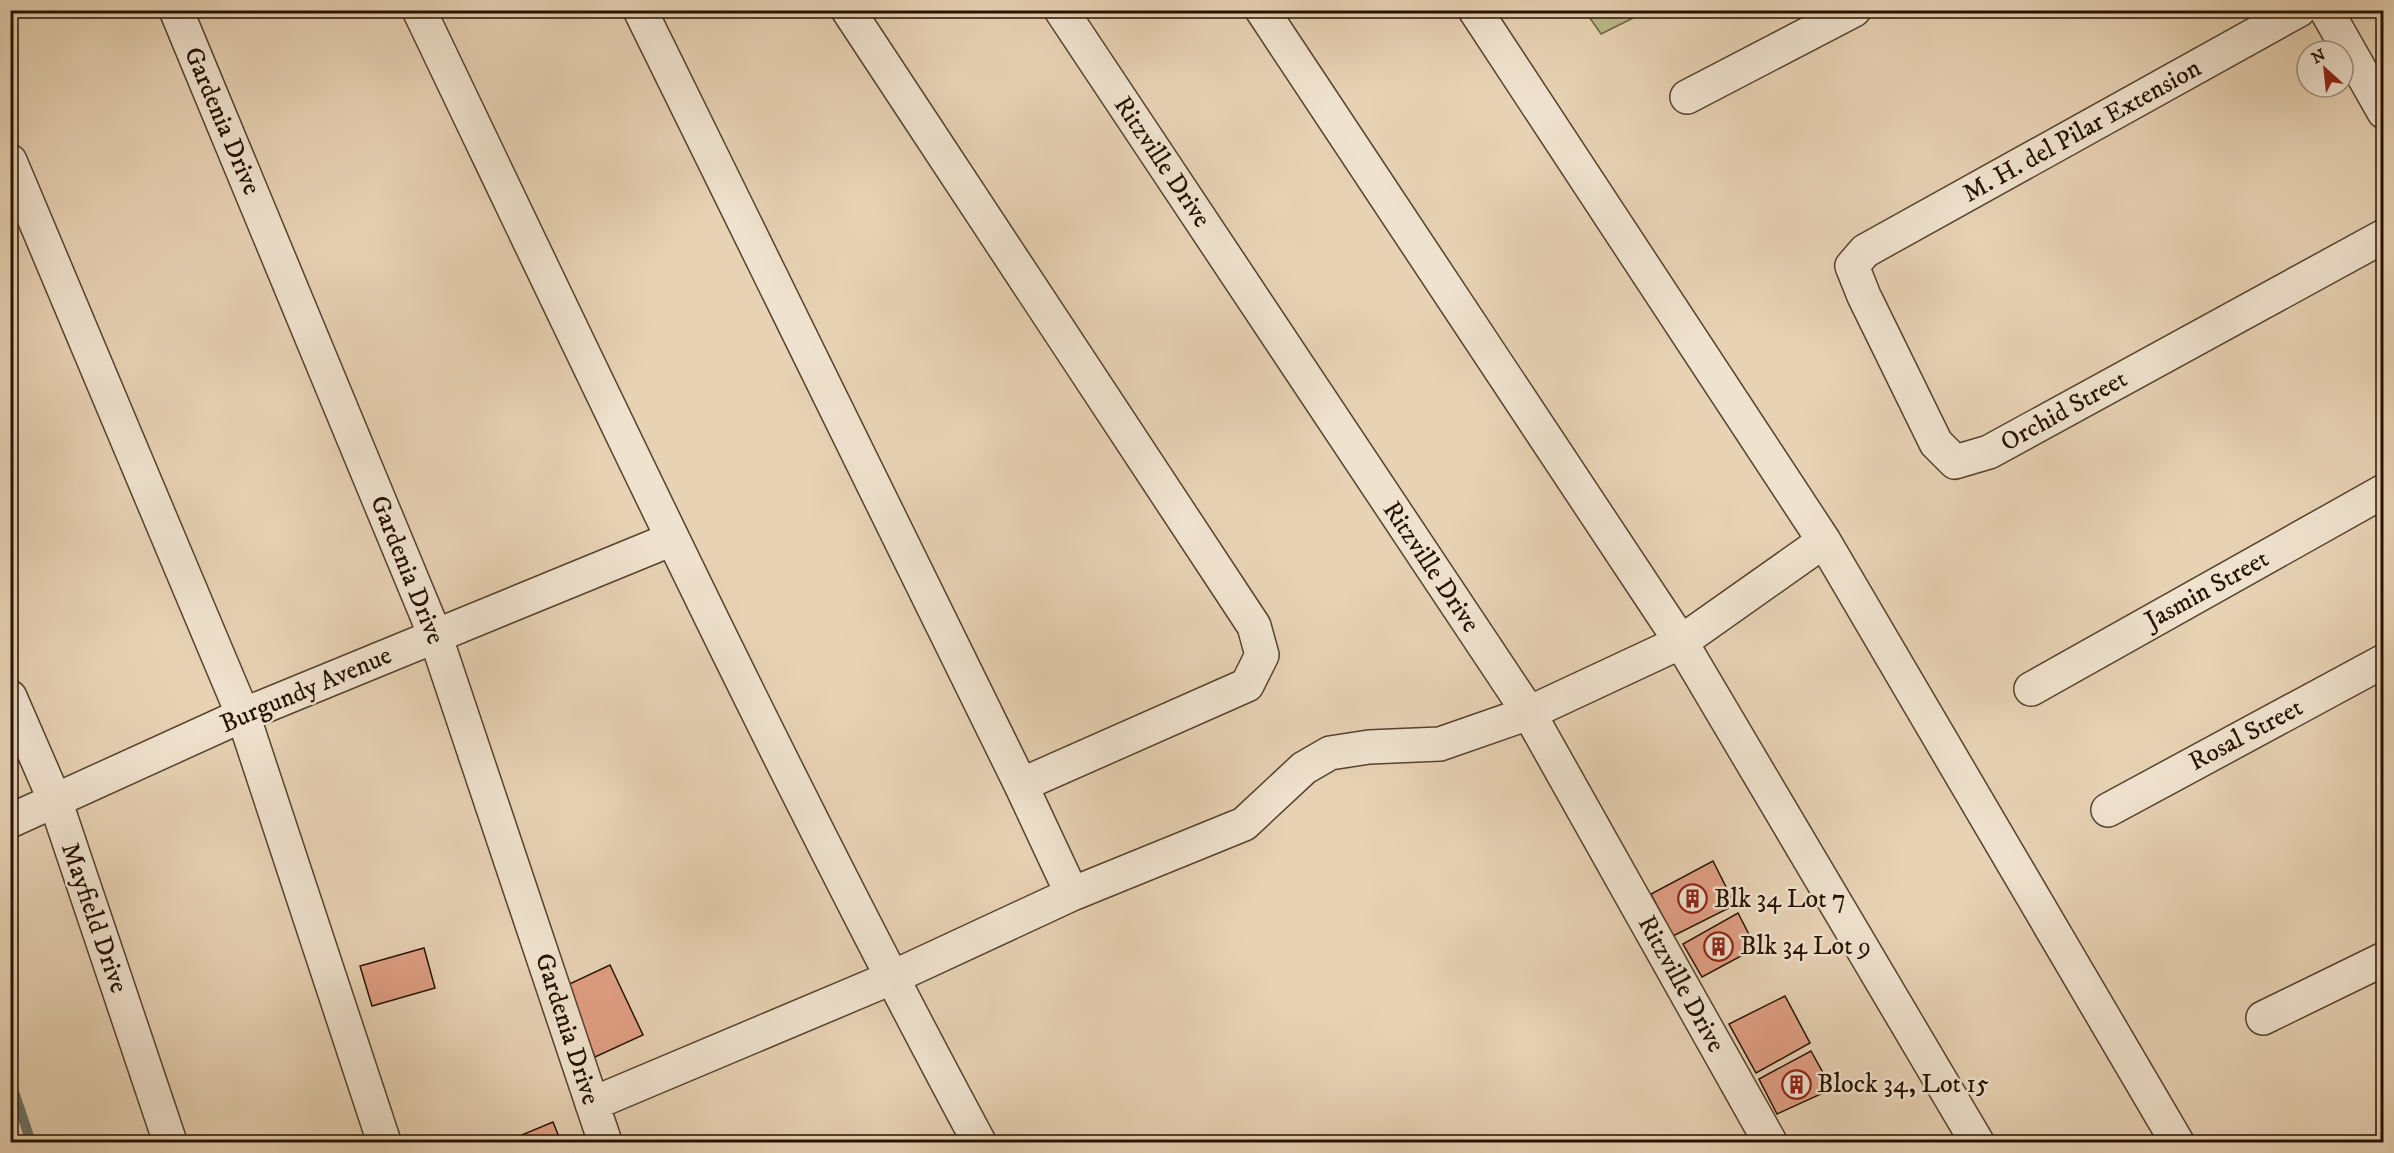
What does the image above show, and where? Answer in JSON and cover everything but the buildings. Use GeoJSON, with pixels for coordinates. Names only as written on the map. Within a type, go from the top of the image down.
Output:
{"type":"FeatureCollection","features":[{"type":"Feature","properties":{"kind":"street","name":"Gardenia Drive"},"geometry":{"type":"LineString","coordinates":[[176,10],[435,635],[604,1143]]}},
{"type":"Feature","properties":{"kind":"street"},"geometry":{"type":"LineString","coordinates":[[419,10],[672,539],[891,978],[979,1143]]}},
{"type":"Feature","properties":{"kind":"street"},"geometry":{"type":"LineString","coordinates":[[640,10],[1021,784],[1072,894]]}},
{"type":"Feature","properties":{"kind":"street"},"geometry":{"type":"LineString","coordinates":[[848,10],[1254,626],[1262,655],[1247,685],[1021,784]]}},
{"type":"Feature","properties":{"kind":"street","name":"Ritzville Drive"},"geometry":{"type":"LineString","coordinates":[[1061,10],[1529,713],[1770,1143]]}},
{"type":"Feature","properties":{"kind":"street"},"geometry":{"type":"LineString","coordinates":[[1262,10],[1681,642],[1977,1143]]}},
{"type":"Feature","properties":{"kind":"street"},"geometry":{"type":"LineString","coordinates":[[1475,10],[1824,541],[2177,1143]]}},
{"type":"Feature","properties":{"kind":"street"},"geometry":{"type":"LineString","coordinates":[[1687,97],[1854,10]]}},
{"type":"Feature","properties":{"kind":"street","name":"M. H. del Pilar Extension"},"geometry":{"type":"LineString","coordinates":[[1866,251],[2299,10]]}},
{"type":"Feature","properties":{"kind":"street"},"geometry":{"type":"LineString","coordinates":[[2326,10],[2384,112]]}},
{"type":"Feature","properties":{"kind":"street"},"geometry":{"type":"LineString","coordinates":[[10,161],[243,716],[384,1143]]}},
{"type":"Feature","properties":{"kind":"street","name":"Orchid Street"},"geometry":{"type":"LineString","coordinates":[[1866,251],[1852,266],[1864,296],[1936,443],[1955,462],[1989,452],[2384,236]]}},
{"type":"Feature","properties":{"kind":"street","name":"Jasmin Street"},"geometry":{"type":"LineString","coordinates":[[2031,689],[2384,491]]}},
{"type":"Feature","properties":{"kind":"street","name":"Burgundy Avenue"},"geometry":{"type":"LineString","coordinates":[[10,821],[56,803],[243,716],[672,539]]}},
{"type":"Feature","properties":{"kind":"street"},"geometry":{"type":"LineString","coordinates":[[592,1104],[891,978],[1072,894],[1244,824],[1304,768],[1330,753],[1369,747],[1440,744],[1529,713],[1681,642],[1824,541]]}},
{"type":"Feature","properties":{"kind":"street","name":"Rosal Street"},"geometry":{"type":"LineString","coordinates":[[2108,810],[2384,661]]}},
{"type":"Feature","properties":{"kind":"street","name":"Mayfield Drive"},"geometry":{"type":"LineString","coordinates":[[10,697],[56,803],[170,1143]]}},
{"type":"Feature","properties":{"kind":"street"},"geometry":{"type":"LineString","coordinates":[[2263,1018],[2384,959]]}},
{"type":"Feature","properties":{"kind":"shaded area"},"geometry":{"type":"Polygon","coordinates":[[[1585,11],[1647,11],[1601,34],[1585,11]]]}},
{"type":"Feature","properties":{"kind":"waterway"},"geometry":{"type":"LineString","coordinates":[[10,1080],[31,1142]]}},
{"type":"Feature","properties":{"kind":"place","name":"Blk 34 Lot 7"},"geometry":{"type":"Point","coordinates":[1693,899]}},
{"type":"Feature","properties":{"kind":"place","name":"Blk 34 Lot 9"},"geometry":{"type":"Point","coordinates":[1719,946]}},
{"type":"Feature","properties":{"kind":"place","name":"Block 34, Lot 15"},"geometry":{"type":"Point","coordinates":[1796,1084]}}]}
